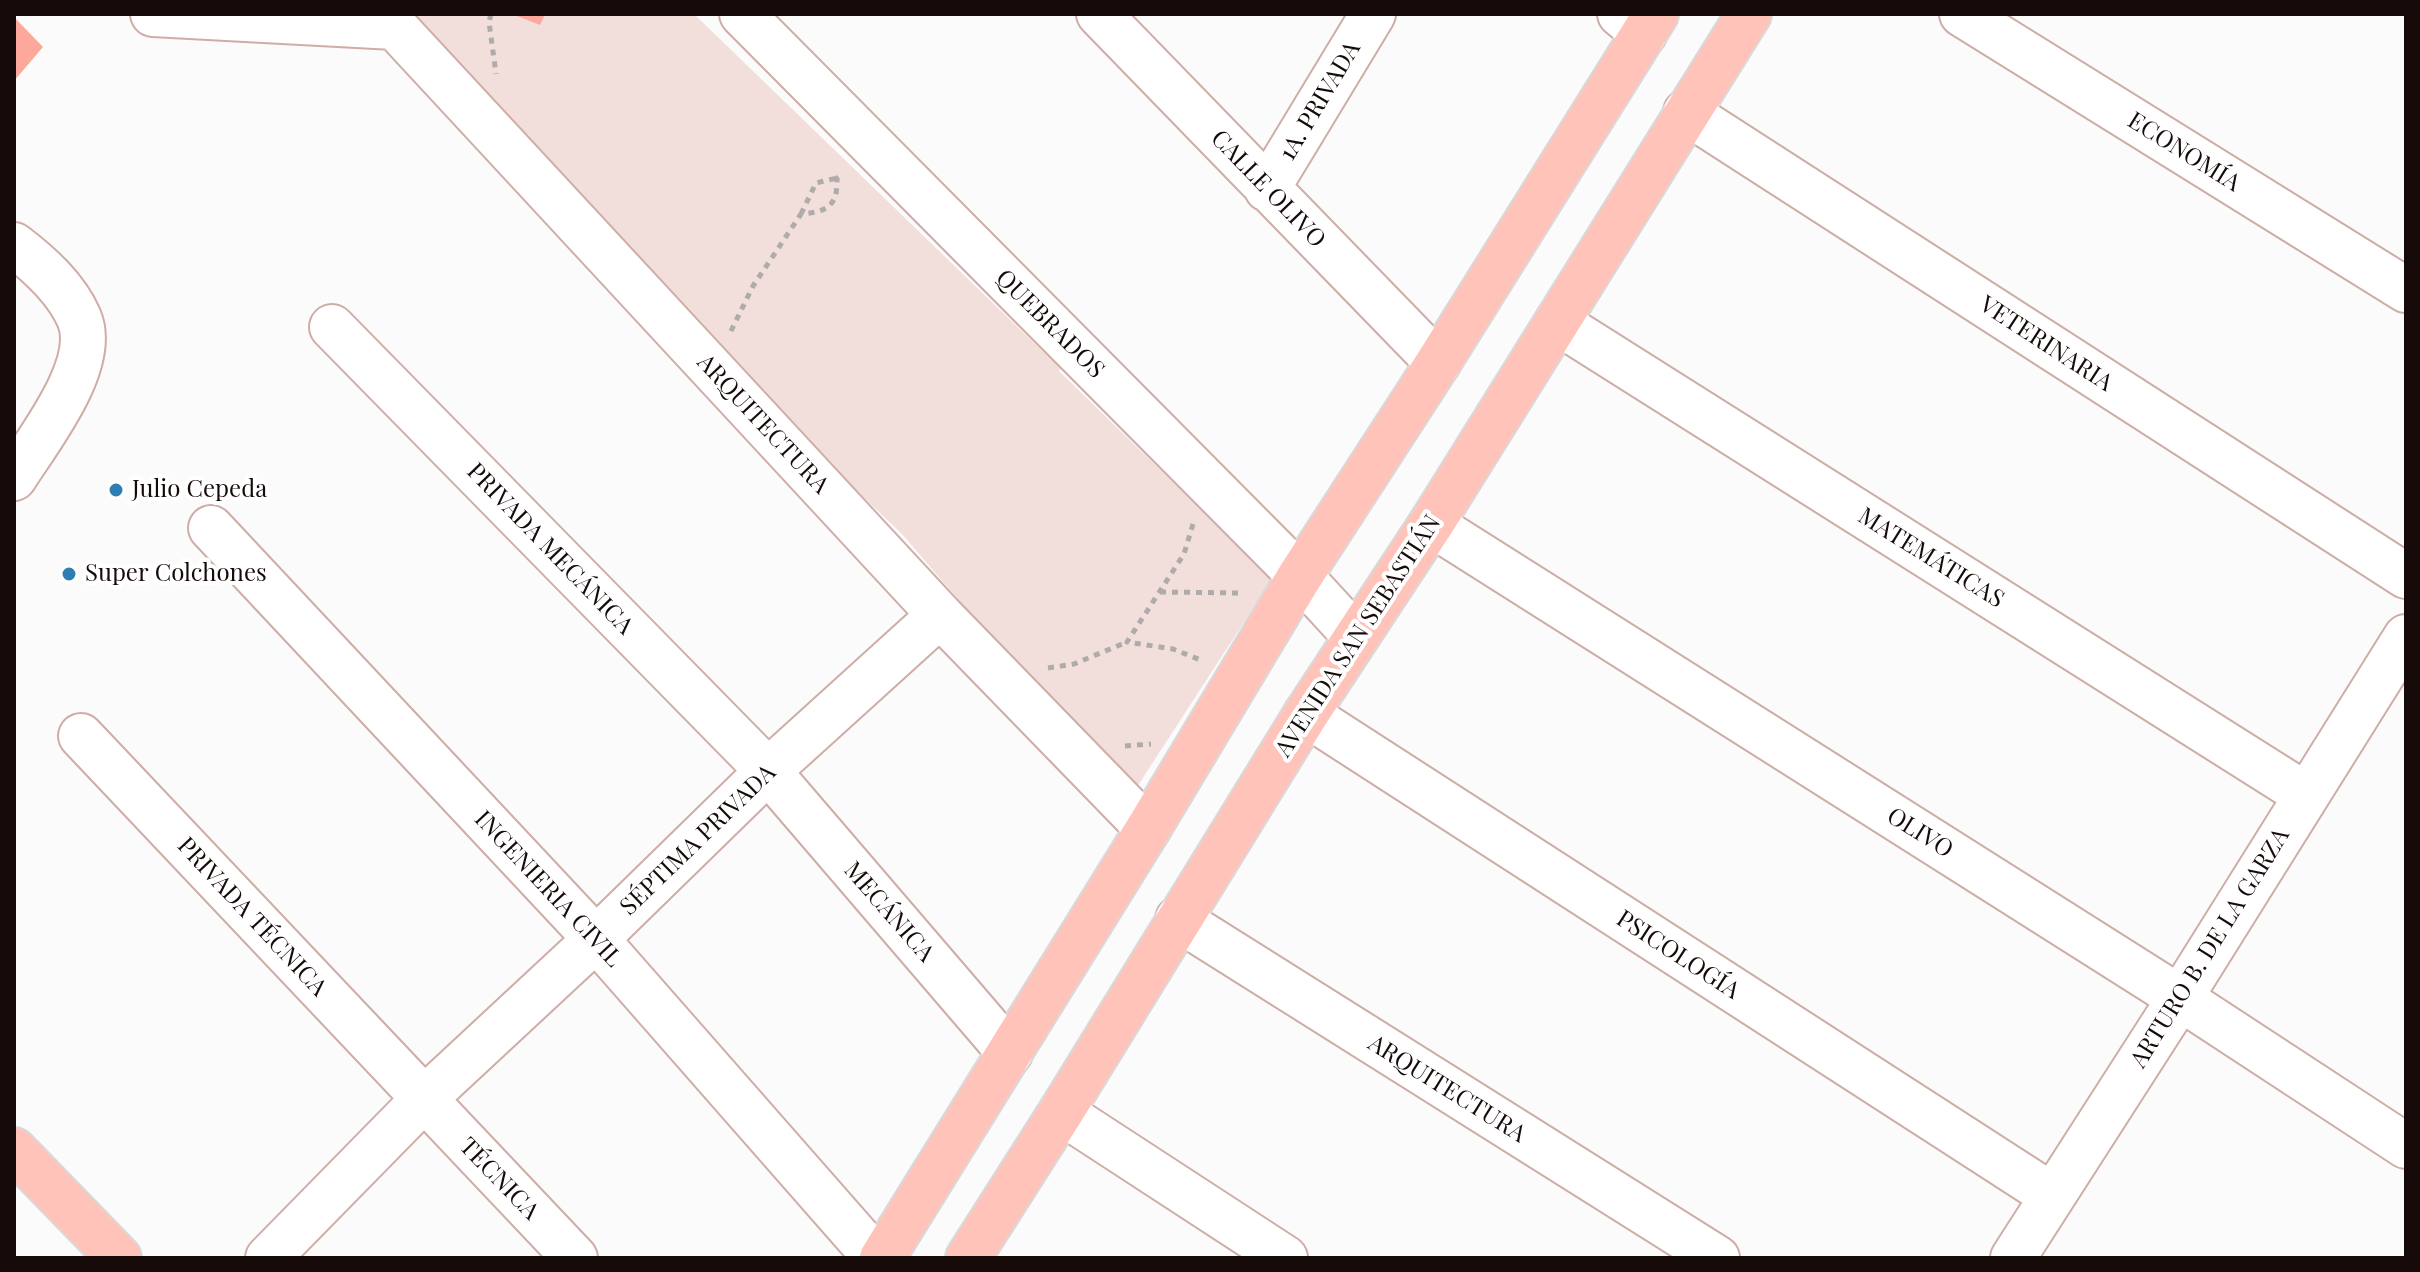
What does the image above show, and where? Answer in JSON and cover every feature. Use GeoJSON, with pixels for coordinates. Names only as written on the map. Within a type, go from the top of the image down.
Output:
{"type":"FeatureCollection","features":[{"type":"Feature","properties":{"kind":"main road","name":"AVENIDA SAN SEBASTIÁN"},"geometry":{"type":"LineString","coordinates":[[968,1258],[1306,714],[1431,524],[1749,14]]}},
{"type":"Feature","properties":{"kind":"main road"},"geometry":{"type":"LineString","coordinates":[[882,1258],[1148,829],[1300,576],[1438,363],[1640,21]]}},
{"type":"Feature","properties":{"kind":"main road"},"geometry":{"type":"LineString","coordinates":[[14,1150],[119,1258]]}},
{"type":"Feature","properties":{"kind":"street"},"geometry":{"type":"LineString","coordinates":[[167,14],[389,20]]}},
{"type":"Feature","properties":{"kind":"street","name":"QUEBRADOS"},"geometry":{"type":"LineString","coordinates":[[742,14],[1300,576],[1356,637]]}},
{"type":"Feature","properties":{"kind":"street","name":"CALLE OLIVO"},"geometry":{"type":"LineString","coordinates":[[1099,14],[1438,363]]}},
{"type":"Feature","properties":{"kind":"street","name":"1A. PRIVADA"},"geometry":{"type":"LineString","coordinates":[[1267,189],[1373,14]]}},
{"type":"Feature","properties":{"kind":"street","name":"ECONOMÍA"},"geometry":{"type":"LineString","coordinates":[[1962,14],[2406,290]]}},
{"type":"Feature","properties":{"kind":"street","name":"ARQUITECTURA"},"geometry":{"type":"LineString","coordinates":[[389,20],[940,615],[1148,829]]}},
{"type":"Feature","properties":{"kind":"street","name":"VETERINARIA"},"geometry":{"type":"LineString","coordinates":[[1686,112],[2406,576]]}},
{"type":"Feature","properties":{"kind":"street"},"geometry":{"type":"LineString","coordinates":[[14,245],[36,262],[63,292],[80,320],[83,346],[75,378],[14,478]]}},
{"type":"Feature","properties":{"kind":"street","name":"MATEMÁTICAS"},"geometry":{"type":"LineString","coordinates":[[1557,322],[2306,795]]}},
{"type":"Feature","properties":{"kind":"street","name":"PRIVADA MECÁNICA"},"geometry":{"type":"LineString","coordinates":[[332,327],[768,771]]}},
{"type":"Feature","properties":{"kind":"street","name":"OLIVO"},"geometry":{"type":"LineString","coordinates":[[1431,524],[2180,998],[2406,1146]]}},
{"type":"Feature","properties":{"kind":"street","name":"INGENIERIA CIVIL"},"geometry":{"type":"LineString","coordinates":[[211,528],[596,939],[876,1258]]}},
{"type":"Feature","properties":{"kind":"street","name":"SÉPTIMA PRIVADA"},"geometry":{"type":"LineString","coordinates":[[268,1258],[424,1099],[596,939],[768,771],[940,615]]}},
{"type":"Feature","properties":{"kind":"street","name":"ARTURO B. DE LA GARZA"},"geometry":{"type":"LineString","coordinates":[[2013,1258],[2406,637]]}},
{"type":"Feature","properties":{"kind":"street","name":"PSICOLOGÍA"},"geometry":{"type":"LineString","coordinates":[[1306,714],[2051,1195]]}},
{"type":"Feature","properties":{"kind":"street","name":"PRIVADA TÉCNICA"},"geometry":{"type":"LineString","coordinates":[[81,736],[424,1099]]}},
{"type":"Feature","properties":{"kind":"street","name":"MECÁNICA"},"geometry":{"type":"LineString","coordinates":[[768,771],[1010,1053]]}},
{"type":"Feature","properties":{"kind":"street","name":"ARQUITECTURA"},"geometry":{"type":"LineString","coordinates":[[1178,919],[1717,1258]]}},
{"type":"Feature","properties":{"kind":"street","name":"TÉCNICA"},"geometry":{"type":"LineString","coordinates":[[424,1099],[575,1258]]}},
{"type":"Feature","properties":{"kind":"street"},"geometry":{"type":"LineString","coordinates":[[1061,1112],[1285,1258]]}},
{"type":"Feature","properties":{"kind":"path"},"geometry":{"type":"LineString","coordinates":[[491,14],[489,22],[497,85]]}},
{"type":"Feature","properties":{"kind":"path"},"geometry":{"type":"LineString","coordinates":[[722,341],[733,330],[753,286],[801,214],[816,183],[837,178],[851,168]]}},
{"type":"Feature","properties":{"kind":"path"},"geometry":{"type":"LineString","coordinates":[[801,214],[816,213],[832,205],[838,194],[837,178]]}},
{"type":"Feature","properties":{"kind":"path"},"geometry":{"type":"LineString","coordinates":[[1127,642],[1184,554],[1194,519]]}},
{"type":"Feature","properties":{"kind":"path"},"geometry":{"type":"LineString","coordinates":[[1159,592],[1248,593]]}},
{"type":"Feature","properties":{"kind":"path"},"geometry":{"type":"LineString","coordinates":[[1047,668],[1074,664],[1127,642],[1173,649],[1216,666]]}},
{"type":"Feature","properties":{"kind":"shaded area"},"geometry":{"type":"Polygon","coordinates":[[[406,14],[694,14],[1060,368],[1059,371],[1272,579],[1133,793],[1019,671],[902,534],[712,353],[406,14]]]}},
{"type":"Feature","properties":{"kind":"building"},"geometry":{"type":"Polygon","coordinates":[[[518,14],[545,14],[540,25],[518,14]]]}},
{"type":"Feature","properties":{"kind":"building"},"geometry":{"type":"Polygon","coordinates":[[[14,17],[43,47],[14,81],[14,17]]]}},
{"type":"Feature","properties":{"kind":"place","name":"Julio Cepeda"},"geometry":{"type":"Point","coordinates":[116,490]}},
{"type":"Feature","properties":{"kind":"place","name":"Super Colchones"},"geometry":{"type":"Point","coordinates":[69,574]}}]}
